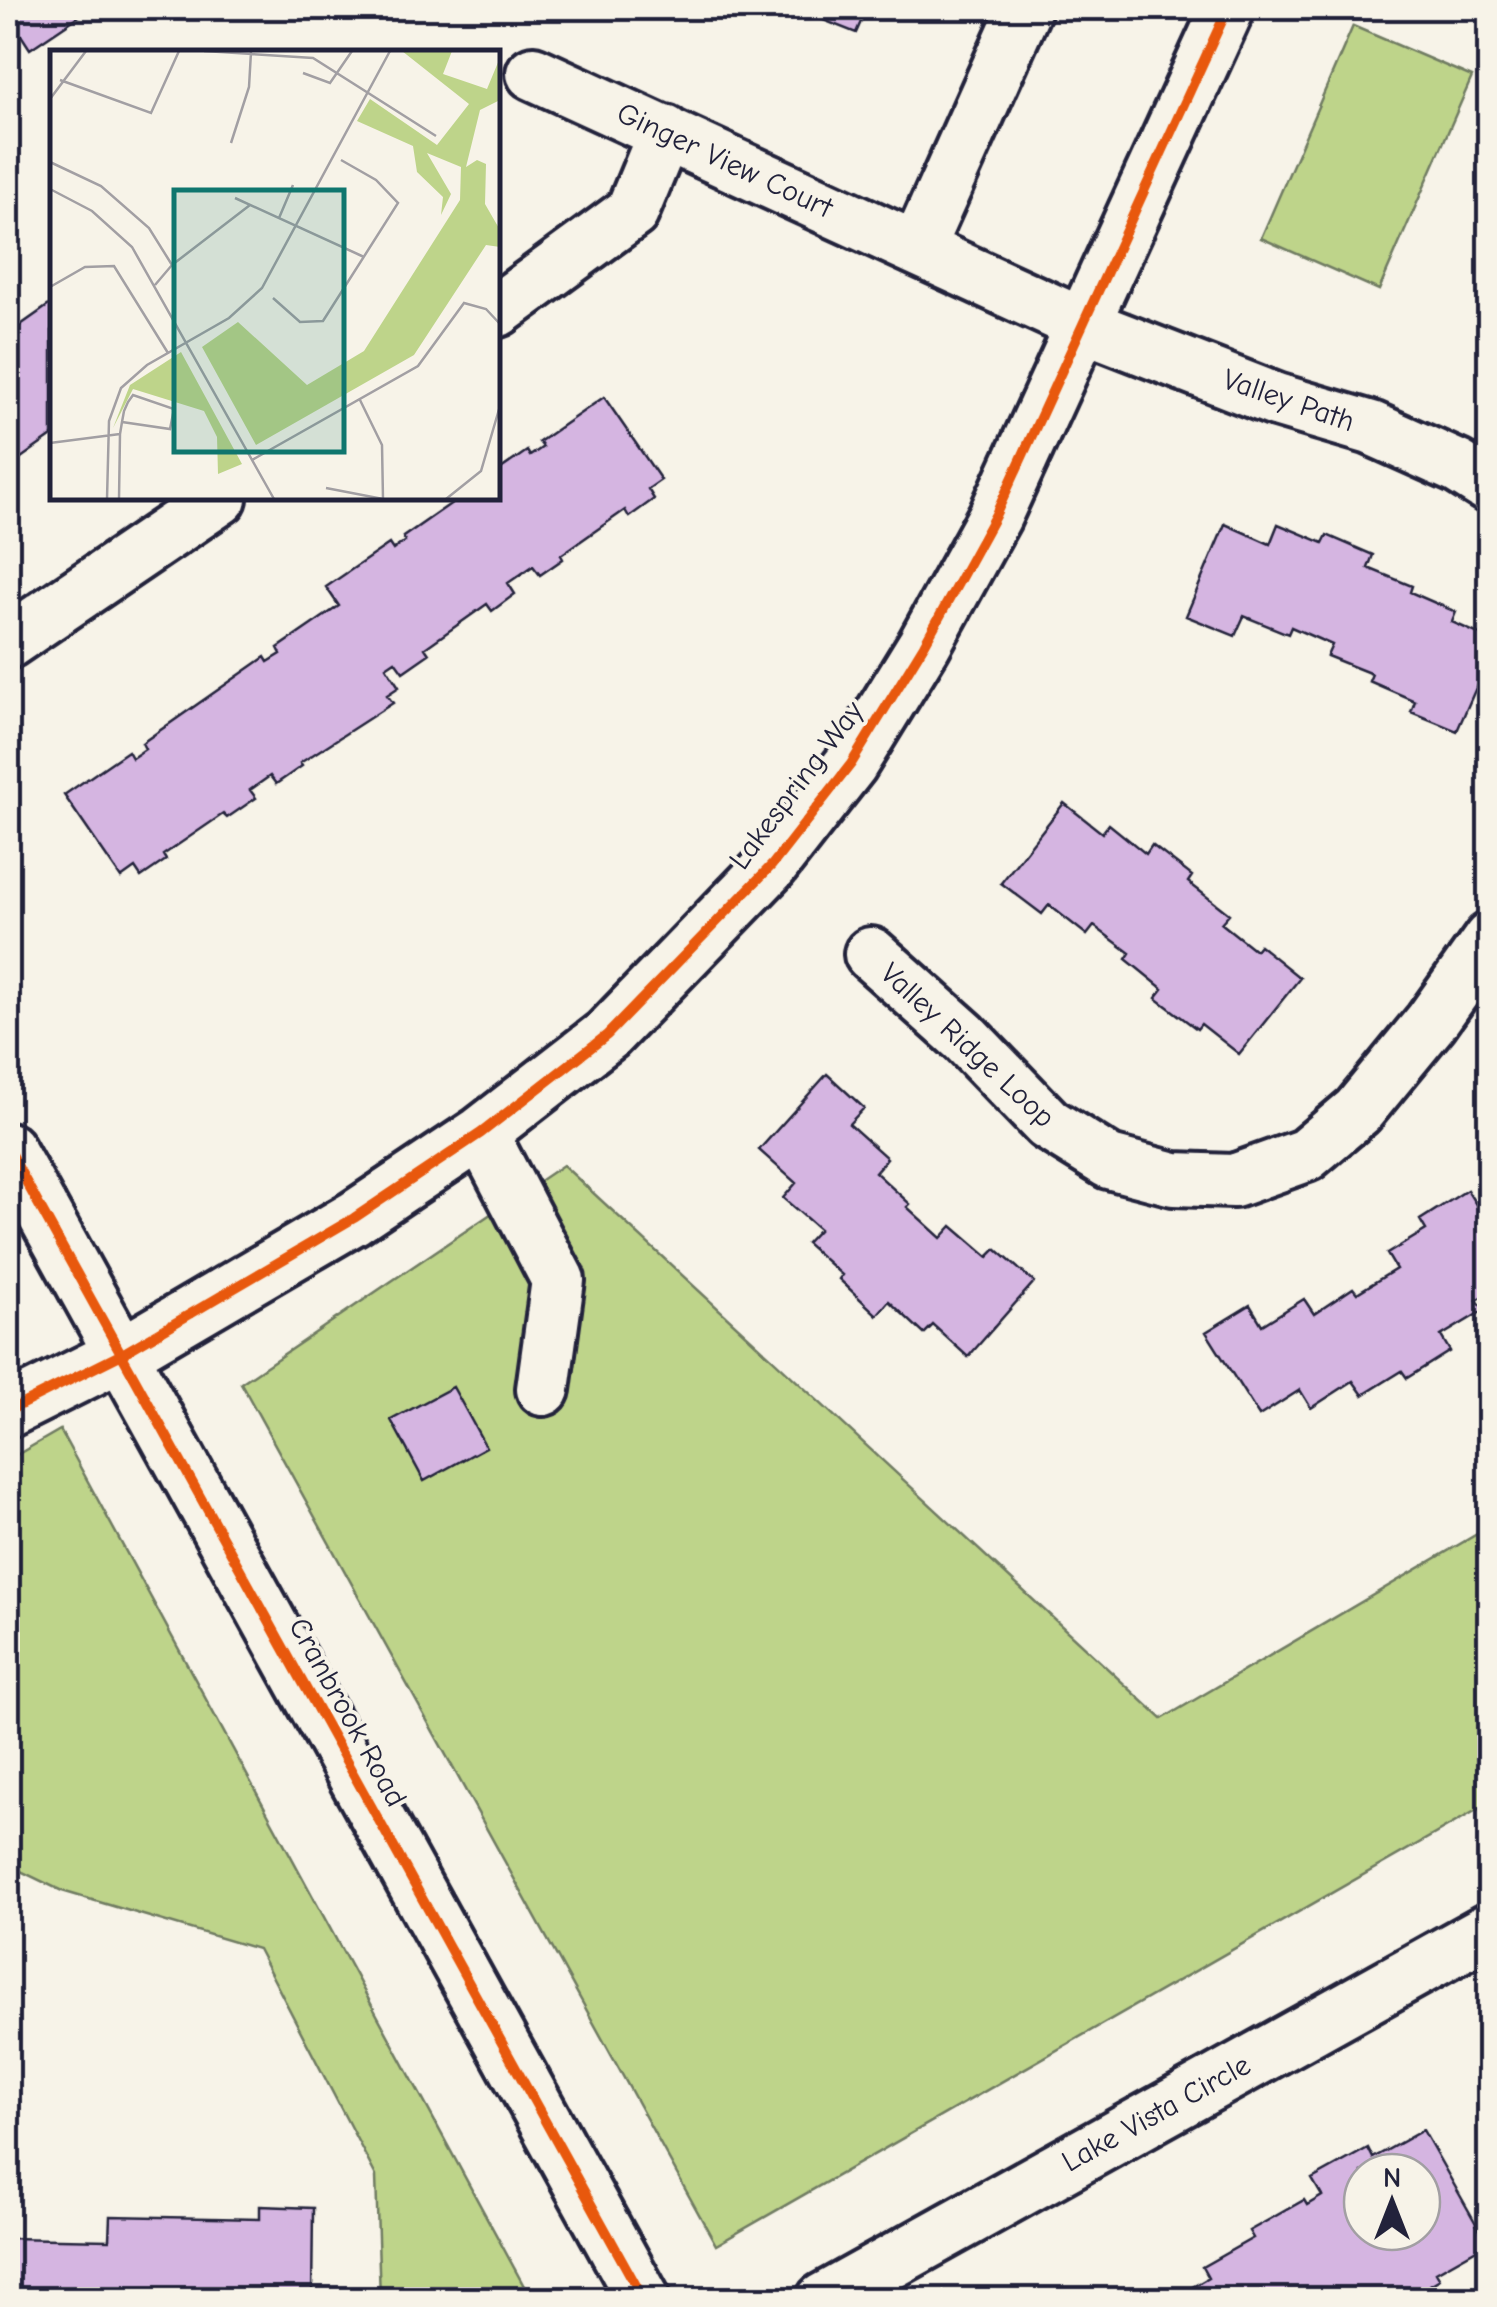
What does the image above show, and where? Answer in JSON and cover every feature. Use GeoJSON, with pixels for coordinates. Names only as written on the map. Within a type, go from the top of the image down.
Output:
{"type":"FeatureCollection","features":[{"type":"Feature","properties":{"kind":"street"},"geometry":{"type":"LineString","coordinates":[[918,247],[1025,8]]}},
{"type":"Feature","properties":{"kind":"street","name":"Lakespring Way"},"geometry":{"type":"LineString","coordinates":[[8,1410],[122,1354],[354,1218],[481,1133],[607,1035],[772,865],[852,764],[995,516],[1228,8]]}},
{"type":"Feature","properties":{"kind":"street","name":"Ginger View Court"},"geometry":{"type":"LineString","coordinates":[[533,73],[1083,325]]}},
{"type":"Feature","properties":{"kind":"street"},"geometry":{"type":"LineString","coordinates":[[500,309],[632,212],[664,132]]}},
{"type":"Feature","properties":{"kind":"street","name":"Valley Path"},"geometry":{"type":"LineString","coordinates":[[1083,325],[1276,400],[1371,428],[1458,467],[1490,487]]}},
{"type":"Feature","properties":{"kind":"street"},"geometry":{"type":"LineString","coordinates":[[8,642],[217,500]]}},
{"type":"Feature","properties":{"kind":"street","name":"Valley Ridge Loop"},"geometry":{"type":"LineString","coordinates":[[870,954],[964,1038],[1048,1124],[1094,1153],[1109,1162],[1174,1179],[1234,1181],[1306,1155],[1358,1111],[1431,1022],[1490,939]]}},
{"type":"Feature","properties":{"kind":"street"},"geometry":{"type":"LineString","coordinates":[[481,1133],[558,1280],[543,1389]]}},
{"type":"Feature","properties":{"kind":"street","name":"Cranbrook Road"},"geometry":{"type":"LineString","coordinates":[[8,1149],[644,2300]]}},
{"type":"Feature","properties":{"kind":"street","name":"Lake Vista Circle"},"geometry":{"type":"LineString","coordinates":[[824,2300],[1490,1928]]}},
{"type":"Feature","properties":{"kind":"green space"},"geometry":{"type":"Polygon","coordinates":[[[1353,26],[1472,77],[1379,290],[1261,238],[1353,26]]]}},
{"type":"Feature","properties":{"kind":"green space"},"geometry":{"type":"Polygon","coordinates":[[[563,1165],[1162,1719],[1489,1527],[1489,1803],[716,2245],[241,1383],[563,1165]]]}},
{"type":"Feature","properties":{"kind":"green space"},"geometry":{"type":"Polygon","coordinates":[[[60,1430],[531,2299],[380,2299],[376,2176],[258,1949],[62,1891],[8,1865],[8,1460],[60,1430]]]}},
{"type":"Feature","properties":{"kind":"building"},"geometry":{"type":"Polygon","coordinates":[[[8,8],[91,8],[30,49],[21,35],[13,41],[8,32],[8,8]]]}},
{"type":"Feature","properties":{"kind":"building"},"geometry":{"type":"Polygon","coordinates":[[[793,8],[867,8],[856,33],[793,8]]]}},
{"type":"Feature","properties":{"kind":"building"},"geometry":{"type":"Polygon","coordinates":[[[50,304],[50,437],[14,463],[8,453],[8,334],[50,304]]]}},
{"type":"Feature","properties":{"kind":"building"},"geometry":{"type":"Polygon","coordinates":[[[604,397],[661,480],[648,489],[654,499],[629,517],[625,510],[561,555],[563,559],[540,575],[533,566],[508,583],[515,594],[492,611],[487,604],[425,648],[429,654],[403,672],[395,661],[386,667],[399,687],[387,695],[393,703],[300,763],[302,766],[276,784],[270,776],[250,790],[256,798],[227,818],[223,814],[163,855],[166,860],[141,877],[135,868],[121,878],[64,795],[128,751],[132,758],[145,749],[142,743],[265,657],[268,662],[281,654],[278,648],[339,606],[326,587],[389,544],[393,550],[405,541],[403,537],[456,500],[500,500],[500,470],[527,451],[530,456],[543,447],[539,442],[604,397]]]}},
{"type":"Feature","properties":{"kind":"building"},"geometry":{"type":"Polygon","coordinates":[[[1225,524],[1270,544],[1278,524],[1323,543],[1327,535],[1373,555],[1368,568],[1412,586],[1410,592],[1456,612],[1452,622],[1490,639],[1490,656],[1457,731],[1411,712],[1415,701],[1369,681],[1372,674],[1327,656],[1332,645],[1291,627],[1288,634],[1244,616],[1235,636],[1186,616],[1225,524]]]}},
{"type":"Feature","properties":{"kind":"building"},"geometry":{"type":"Polygon","coordinates":[[[1064,803],[1102,833],[1109,824],[1146,854],[1152,845],[1192,876],[1188,882],[1229,914],[1221,923],[1255,950],[1259,945],[1300,978],[1239,1054],[1201,1024],[1197,1029],[1156,998],[1163,989],[1126,959],[1130,953],[1094,926],[1087,935],[1049,905],[1042,914],[1001,883],[1064,803]]]}},
{"type":"Feature","properties":{"kind":"building"},"geometry":{"type":"Polygon","coordinates":[[[827,1074],[864,1108],[849,1124],[887,1158],[875,1172],[910,1204],[907,1207],[941,1238],[952,1226],[988,1257],[996,1249],[1034,1282],[968,1357],[933,1325],[924,1334],[889,1301],[877,1315],[839,1279],[842,1275],[806,1243],[819,1229],[783,1198],[796,1183],[759,1150],[827,1074]]]}},
{"type":"Feature","properties":{"kind":"building"},"geometry":{"type":"Polygon","coordinates":[[[1467,1190],[1490,1227],[1490,1292],[1477,1300],[1484,1310],[1441,1336],[1450,1351],[1407,1378],[1402,1371],[1363,1395],[1353,1381],[1311,1408],[1300,1390],[1259,1416],[1206,1332],[1250,1305],[1262,1325],[1304,1299],[1314,1314],[1353,1288],[1357,1293],[1396,1269],[1387,1254],[1426,1230],[1420,1220],[1467,1190]]]}},
{"type":"Feature","properties":{"kind":"building"},"geometry":{"type":"Polygon","coordinates":[[[453,1387],[486,1447],[424,1481],[391,1420],[453,1387]]]}},
{"type":"Feature","properties":{"kind":"building"},"geometry":{"type":"Polygon","coordinates":[[[1423,2130],[1435,2152],[1384,2152],[1423,2130]]]}},
{"type":"Feature","properties":{"kind":"building"},"geometry":{"type":"Polygon","coordinates":[[[1342,2162],[1342,2252],[1442,2252],[1442,2164],[1487,2243],[1436,2272],[1440,2279],[1404,2300],[1170,2300],[1208,2278],[1202,2267],[1253,2238],[1249,2231],[1304,2200],[1307,2205],[1322,2196],[1312,2179],[1342,2162]]]}},
{"type":"Feature","properties":{"kind":"building"},"geometry":{"type":"Polygon","coordinates":[[[260,2206],[313,2208],[312,2300],[8,2300],[8,2238],[109,2240],[110,2216],[260,2219],[260,2206]]]}},
{"type":"Feature","properties":{"kind":"cycle path"},"geometry":{"type":"LineString","coordinates":[[8,1411],[122,1354],[354,1218],[481,1133],[607,1035],[772,865],[851,764],[924,645],[995,516],[1228,8]]}},
{"type":"Feature","properties":{"kind":"cycle path"},"geometry":{"type":"LineString","coordinates":[[8,1149],[644,2300]]}}]}
